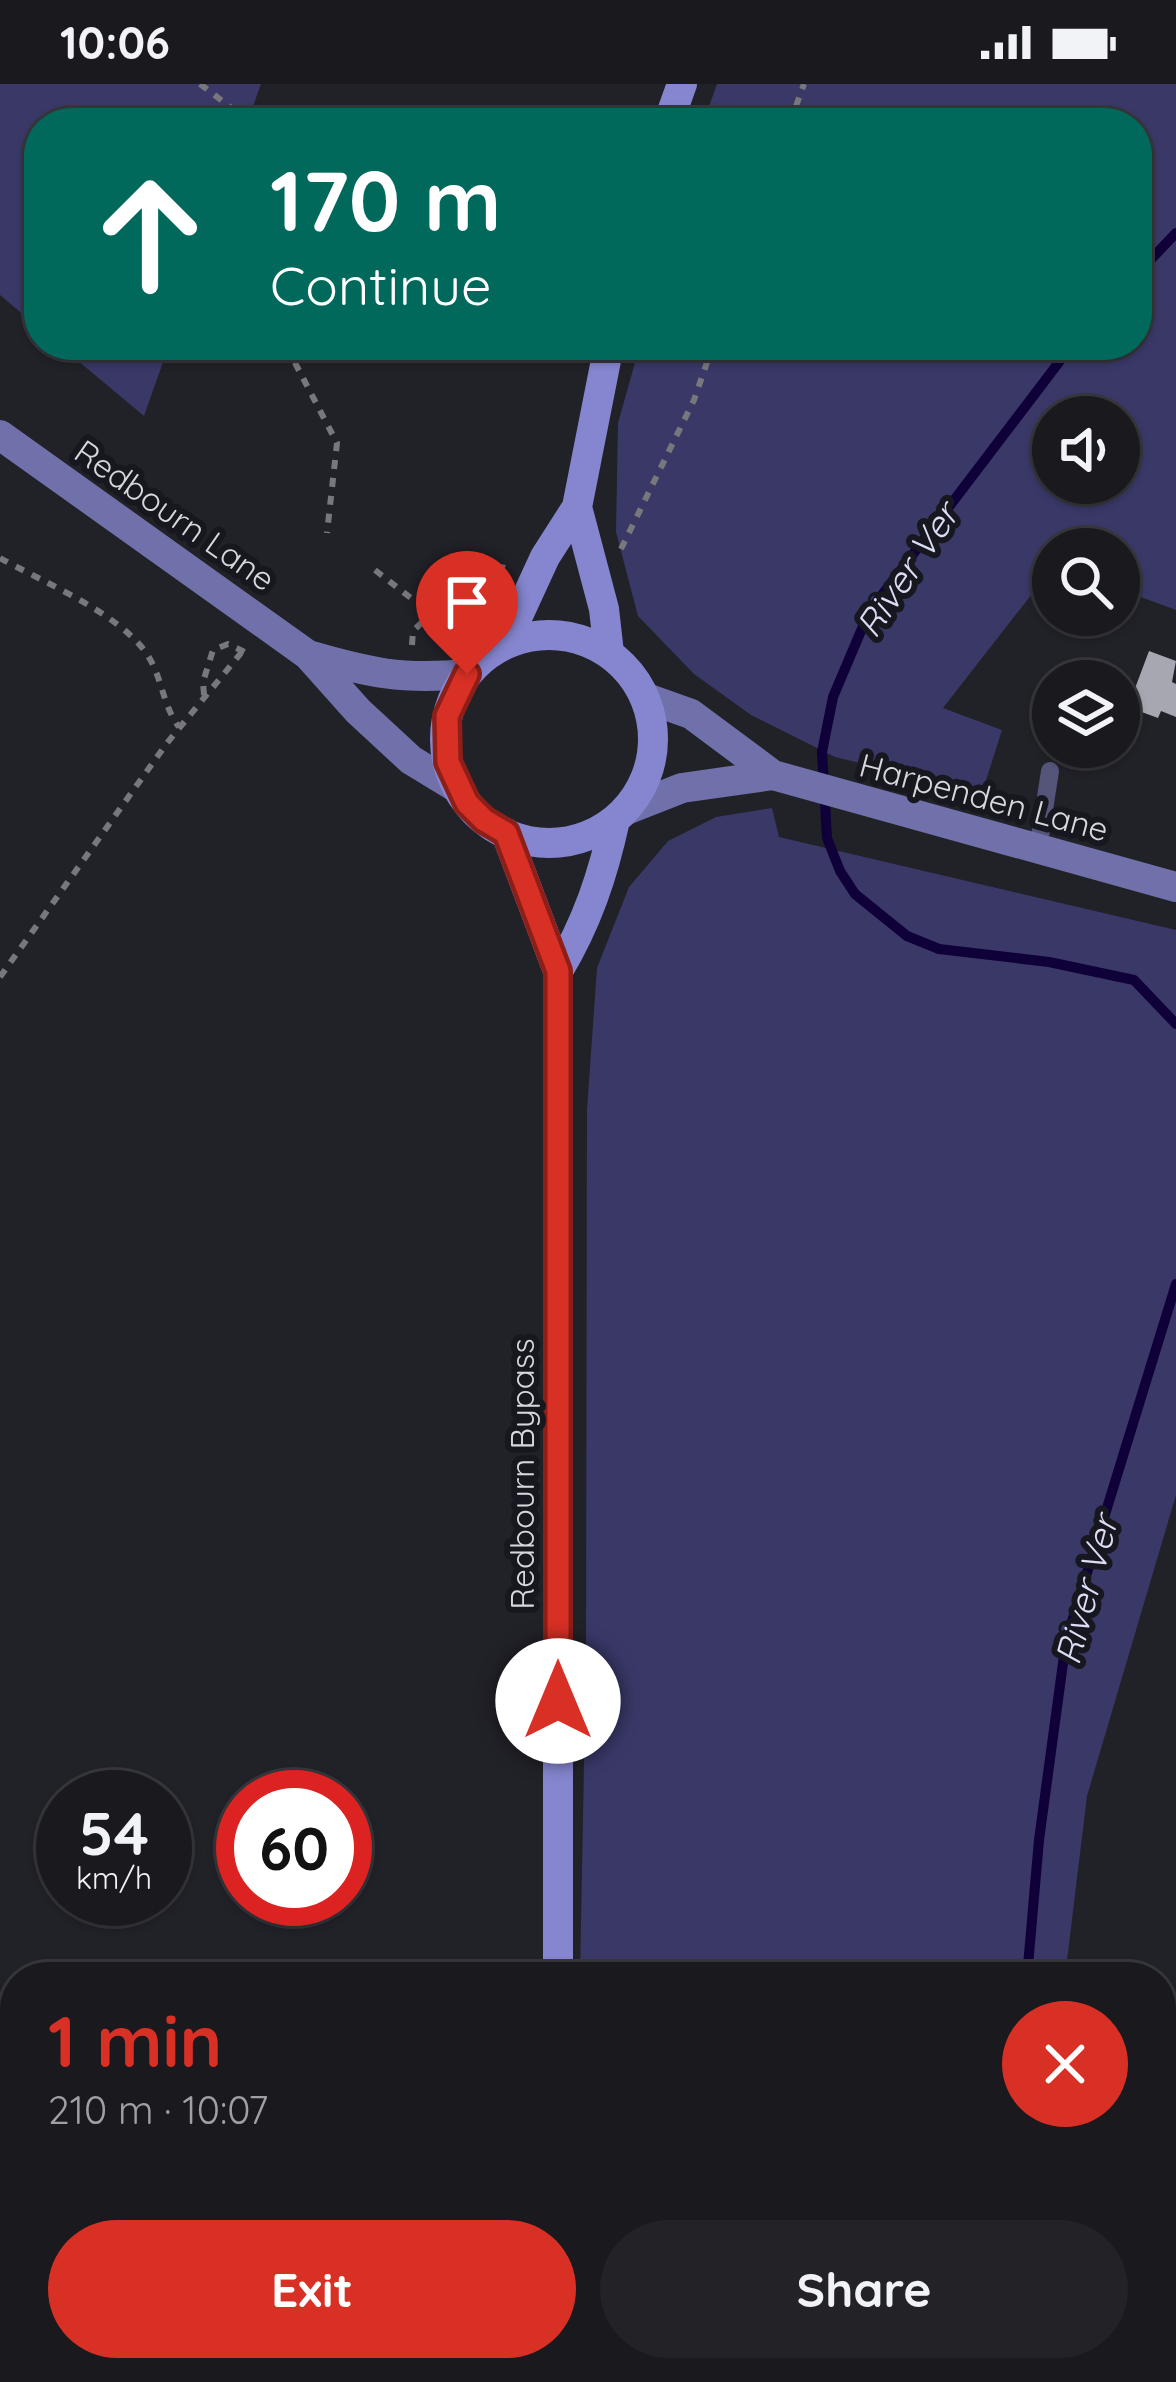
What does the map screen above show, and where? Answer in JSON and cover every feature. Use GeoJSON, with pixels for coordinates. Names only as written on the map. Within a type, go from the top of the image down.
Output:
{"type":"FeatureCollection","features":[{"type":"Feature","properties":{"kind":"main road"},"geometry":{"type":"LineString","coordinates":[[505,644],[545,557],[578,507],[606,360]]}},
{"type":"Feature","properties":{"kind":"main road","name":"Redbourn Lane"},"geometry":{"type":"LineString","coordinates":[[0,435],[264,608],[358,712],[411,760],[457,788]]}},
{"type":"Feature","properties":{"kind":"main road"},"geometry":{"type":"LineString","coordinates":[[578,507],[604,608],[609,653]]}},
{"type":"Feature","properties":{"kind":"main road"},"geometry":{"type":"LineString","coordinates":[[557,634],[584,640],[609,653],[632,675],[646,698],[654,746],[647,776],[620,815],[585,837],[551,843],[506,833],[484,820],[457,788],[445,734],[454,694],[467,674],[505,644],[557,634]]}},
{"type":"Feature","properties":{"kind":"main road","name":"Redbourn Lane"},"geometry":{"type":"LineString","coordinates":[[308,655],[379,675],[467,674]]}},
{"type":"Feature","properties":{"kind":"main road","name":"Harpenden Lane"},"geometry":{"type":"LineString","coordinates":[[646,698],[691,714],[773,775],[1176,887]]}},
{"type":"Feature","properties":{"kind":"main road","name":"Harpenden Lane"},"geometry":{"type":"LineString","coordinates":[[620,815],[682,788],[773,775]]}},
{"type":"Feature","properties":{"kind":"main road","name":"Redbourn Bypass"},"geometry":{"type":"LineString","coordinates":[[558,971],[581,932],[620,815]]}},
{"type":"Feature","properties":{"kind":"main road","name":"Redbourn Bypass"},"geometry":{"type":"LineString","coordinates":[[506,833],[558,971],[558,1962]]}},
{"type":"Feature","properties":{"kind":"lane"},"geometry":{"type":"LineString","coordinates":[[1038,849],[1050,771]]}},
{"type":"Feature","properties":{"kind":"path"},"geometry":{"type":"LineString","coordinates":[[200,84],[230,108]]}},
{"type":"Feature","properties":{"kind":"path"},"geometry":{"type":"LineString","coordinates":[[294,360],[337,443],[327,533]]}},
{"type":"Feature","properties":{"kind":"path"},"geometry":{"type":"LineString","coordinates":[[617,560],[627,530],[694,400],[708,360]]}},
{"type":"Feature","properties":{"kind":"path"},"geometry":{"type":"LineString","coordinates":[[0,558],[122,628],[145,651],[161,680],[166,709],[179,727]]}},
{"type":"Feature","properties":{"kind":"path"},"geometry":{"type":"LineString","coordinates":[[376,570],[430,613]]}},
{"type":"Feature","properties":{"kind":"path"},"geometry":{"type":"LineString","coordinates":[[0,977],[179,727],[241,653],[228,644],[213,650],[204,695]]}},
{"type":"Feature","properties":{"kind":"shaded area"},"geometry":{"type":"Polygon","coordinates":[[[0,84],[261,84],[252,108],[24,108],[24,315],[0,295],[0,84]]]}},
{"type":"Feature","properties":{"kind":"shaded area"},"geometry":{"type":"Polygon","coordinates":[[[717,84],[1176,84],[1176,610],[1140,597],[1140,528],[1032,528],[1032,594],[943,708],[1002,730],[982,793],[835,757],[751,715],[694,674],[638,616],[616,532],[618,423],[636,360],[1152,360],[1152,108],[708,108],[717,84]]]}},
{"type":"Feature","properties":{"kind":"shaded area"},"geometry":{"type":"Polygon","coordinates":[[[77,360],[164,360],[144,416],[77,360]]]}},
{"type":"Feature","properties":{"kind":"shaded area"},"geometry":{"type":"Polygon","coordinates":[[[772,808],[779,837],[1176,930],[1176,1495],[1087,1796],[1067,1962],[580,1962],[587,1109],[597,968],[629,887],[668,841],[716,817],[772,808]]]}},
{"type":"Feature","properties":{"kind":"building"},"geometry":{"type":"Polygon","coordinates":[[[1149,651],[1176,661],[1172,682],[1176,684],[1176,717],[1161,711],[1158,718],[1140,711],[1140,675],[1149,651]]]}},
{"type":"Feature","properties":{"kind":"waterway","name":"River Ver"},"geometry":{"type":"LineString","coordinates":[[1152,258],[1176,233]]}},
{"type":"Feature","properties":{"kind":"waterway","name":"River Ver"},"geometry":{"type":"LineString","coordinates":[[1061,360],[869,612],[833,697],[822,752],[827,838],[855,894],[907,936],[939,949],[1049,962],[1134,980],[1176,1024]]}},
{"type":"Feature","properties":{"kind":"waterway","name":"River Ver"},"geometry":{"type":"LineString","coordinates":[[1028,1962],[1039,1840],[1066,1641],[1176,1284]]}},
{"type":"Feature","properties":{"kind":"route"},"geometry":{"type":"LineString","coordinates":[[467,674],[447,716],[448,762],[467,803],[506,833],[558,971],[558,1701]]}}]}
